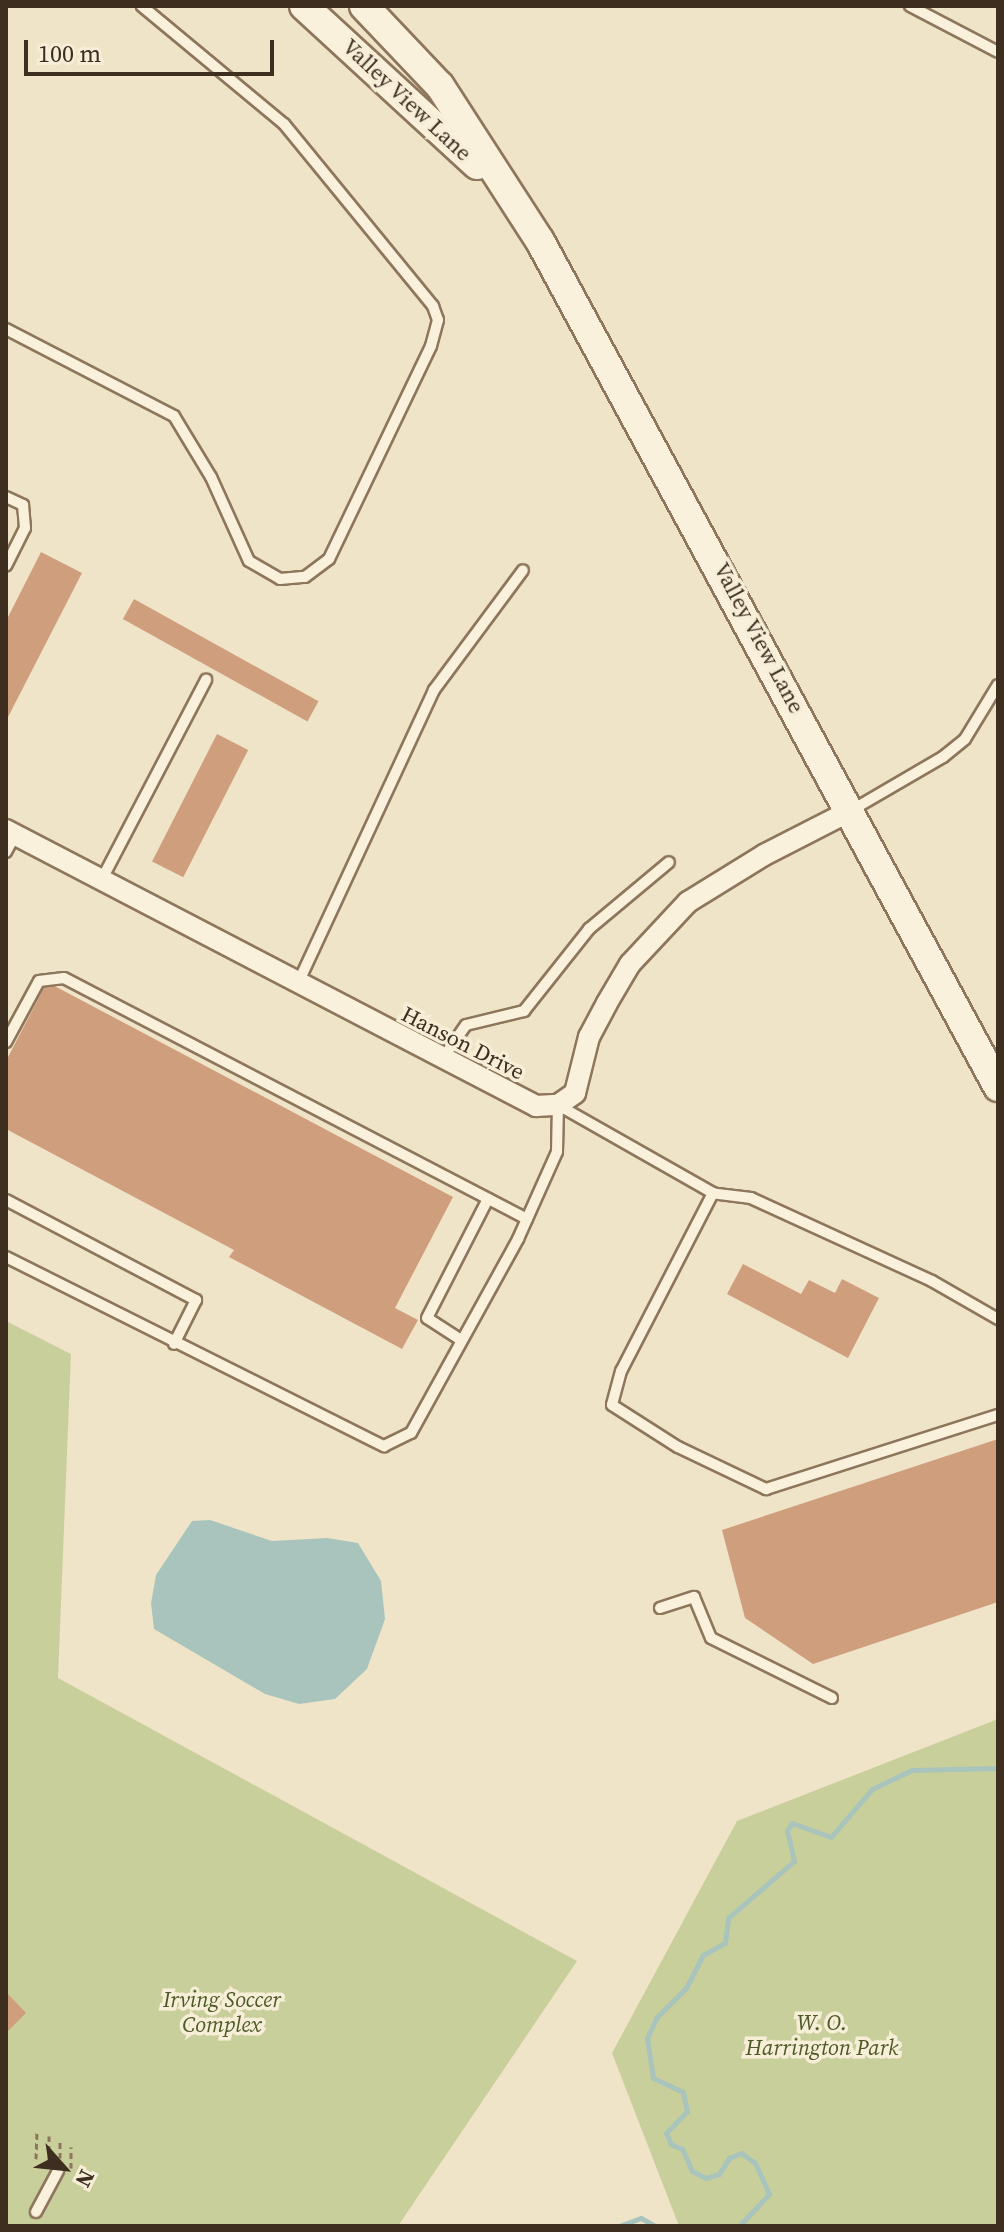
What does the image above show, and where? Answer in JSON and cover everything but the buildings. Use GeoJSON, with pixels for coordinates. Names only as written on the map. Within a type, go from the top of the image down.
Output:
{"type":"FeatureCollection","features":[{"type":"Feature","properties":{"kind":"main road","name":"Valley View Lane"},"geometry":{"type":"LineString","coordinates":[[304,6],[509,196]]}},
{"type":"Feature","properties":{"kind":"main road","name":"Valley View Lane"},"geometry":{"type":"LineString","coordinates":[[364,6],[440,86],[564,283],[852,810],[998,1087]]}},
{"type":"Feature","properties":{"kind":"street"},"geometry":{"type":"LineString","coordinates":[[558,1105],[575,1093],[589,1037],[630,964],[688,902],[764,855],[852,810]]}},
{"type":"Feature","properties":{"kind":"street","name":"Hanson Drive"},"geometry":{"type":"LineString","coordinates":[[9,839],[102,879],[442,1060],[536,1106],[558,1105]]}},
{"type":"Feature","properties":{"kind":"lane"},"geometry":{"type":"LineString","coordinates":[[6,329],[174,416],[211,477],[249,561],[280,579],[305,577],[329,559],[431,346],[438,320],[433,306],[374,229],[284,124],[142,6]]}},
{"type":"Feature","properties":{"kind":"lane"},"geometry":{"type":"LineString","coordinates":[[910,6],[998,52]]}},
{"type":"Feature","properties":{"kind":"lane"},"geometry":{"type":"LineString","coordinates":[[6,497],[23,505],[25,528],[6,566]]}},
{"type":"Feature","properties":{"kind":"lane"},"geometry":{"type":"LineString","coordinates":[[298,983],[434,690],[523,570]]}},
{"type":"Feature","properties":{"kind":"lane"},"geometry":{"type":"LineString","coordinates":[[102,879],[206,680]]}},
{"type":"Feature","properties":{"kind":"lane"},"geometry":{"type":"LineString","coordinates":[[852,810],[907,780],[965,739],[998,685]]}},
{"type":"Feature","properties":{"kind":"lane"},"geometry":{"type":"LineString","coordinates":[[442,1060],[466,1025],[524,1011],[589,929],[669,862]]}},
{"type":"Feature","properties":{"kind":"lane"},"geometry":{"type":"LineString","coordinates":[[6,1042],[39,981],[64,978],[527,1219]]}},
{"type":"Feature","properties":{"kind":"lane"},"geometry":{"type":"LineString","coordinates":[[6,1257],[174,1344],[384,1446],[411,1433],[527,1219],[557,1152],[558,1105],[713,1193],[751,1198],[932,1281],[998,1319]]}},
{"type":"Feature","properties":{"kind":"lane"},"geometry":{"type":"LineString","coordinates":[[713,1193],[621,1371],[612,1405],[678,1447],[766,1489],[998,1415]]}},
{"type":"Feature","properties":{"kind":"lane"},"geometry":{"type":"LineString","coordinates":[[461,1340],[427,1318],[488,1199]]}},
{"type":"Feature","properties":{"kind":"lane"},"geometry":{"type":"LineString","coordinates":[[6,1200],[196,1300],[174,1344]]}},
{"type":"Feature","properties":{"kind":"lane"},"geometry":{"type":"LineString","coordinates":[[660,1608],[694,1597],[711,1638],[832,1698]]}},
{"type":"Feature","properties":{"kind":"lane"},"geometry":{"type":"LineString","coordinates":[[36,2212],[54,2168]]}},
{"type":"Feature","properties":{"kind":"path"},"geometry":{"type":"LineString","coordinates":[[36,2159],[37,2130]]}},
{"type":"Feature","properties":{"kind":"path"},"geometry":{"type":"LineString","coordinates":[[49,2136],[54,2168]]}},
{"type":"Feature","properties":{"kind":"path"},"geometry":{"type":"LineString","coordinates":[[71,2147],[71,2178]]}},
{"type":"Feature","properties":{"kind":"green space","name":"Irving Soccer Complex"},"geometry":{"type":"Polygon","coordinates":[[[6,1321],[71,1354],[58,1678],[577,1961],[398,2226],[6,2226],[6,1321]]]}},
{"type":"Feature","properties":{"kind":"green space","name":"W. O. Harrington Park"},"geometry":{"type":"Polygon","coordinates":[[[998,1719],[998,2226],[679,2226],[612,2053],[737,1821],[998,1719]]]}},
{"type":"Feature","properties":{"kind":"water"},"geometry":{"type":"Polygon","coordinates":[[[210,1520],[272,1541],[327,1538],[358,1543],[381,1581],[385,1619],[367,1669],[335,1699],[299,1704],[265,1694],[154,1629],[151,1603],[156,1575],[192,1521],[210,1520]]]}},
{"type":"Feature","properties":{"kind":"waterway"},"geometry":{"type":"LineString","coordinates":[[739,2226],[769,2194],[755,2163],[741,2153],[729,2158],[719,2174],[706,2178],[692,2171],[682,2149],[671,2144],[666,2133],[687,2111],[683,2092],[653,2078],[647,2038],[657,2017],[686,1988],[703,1955],[725,1943],[728,1918],[794,1861],[787,1831],[792,1823],[831,1837],[872,1789],[912,1770],[998,1768]]}},
{"type":"Feature","properties":{"kind":"waterway"},"geometry":{"type":"LineString","coordinates":[[619,2226],[641,2218],[655,2226]]}}]}
